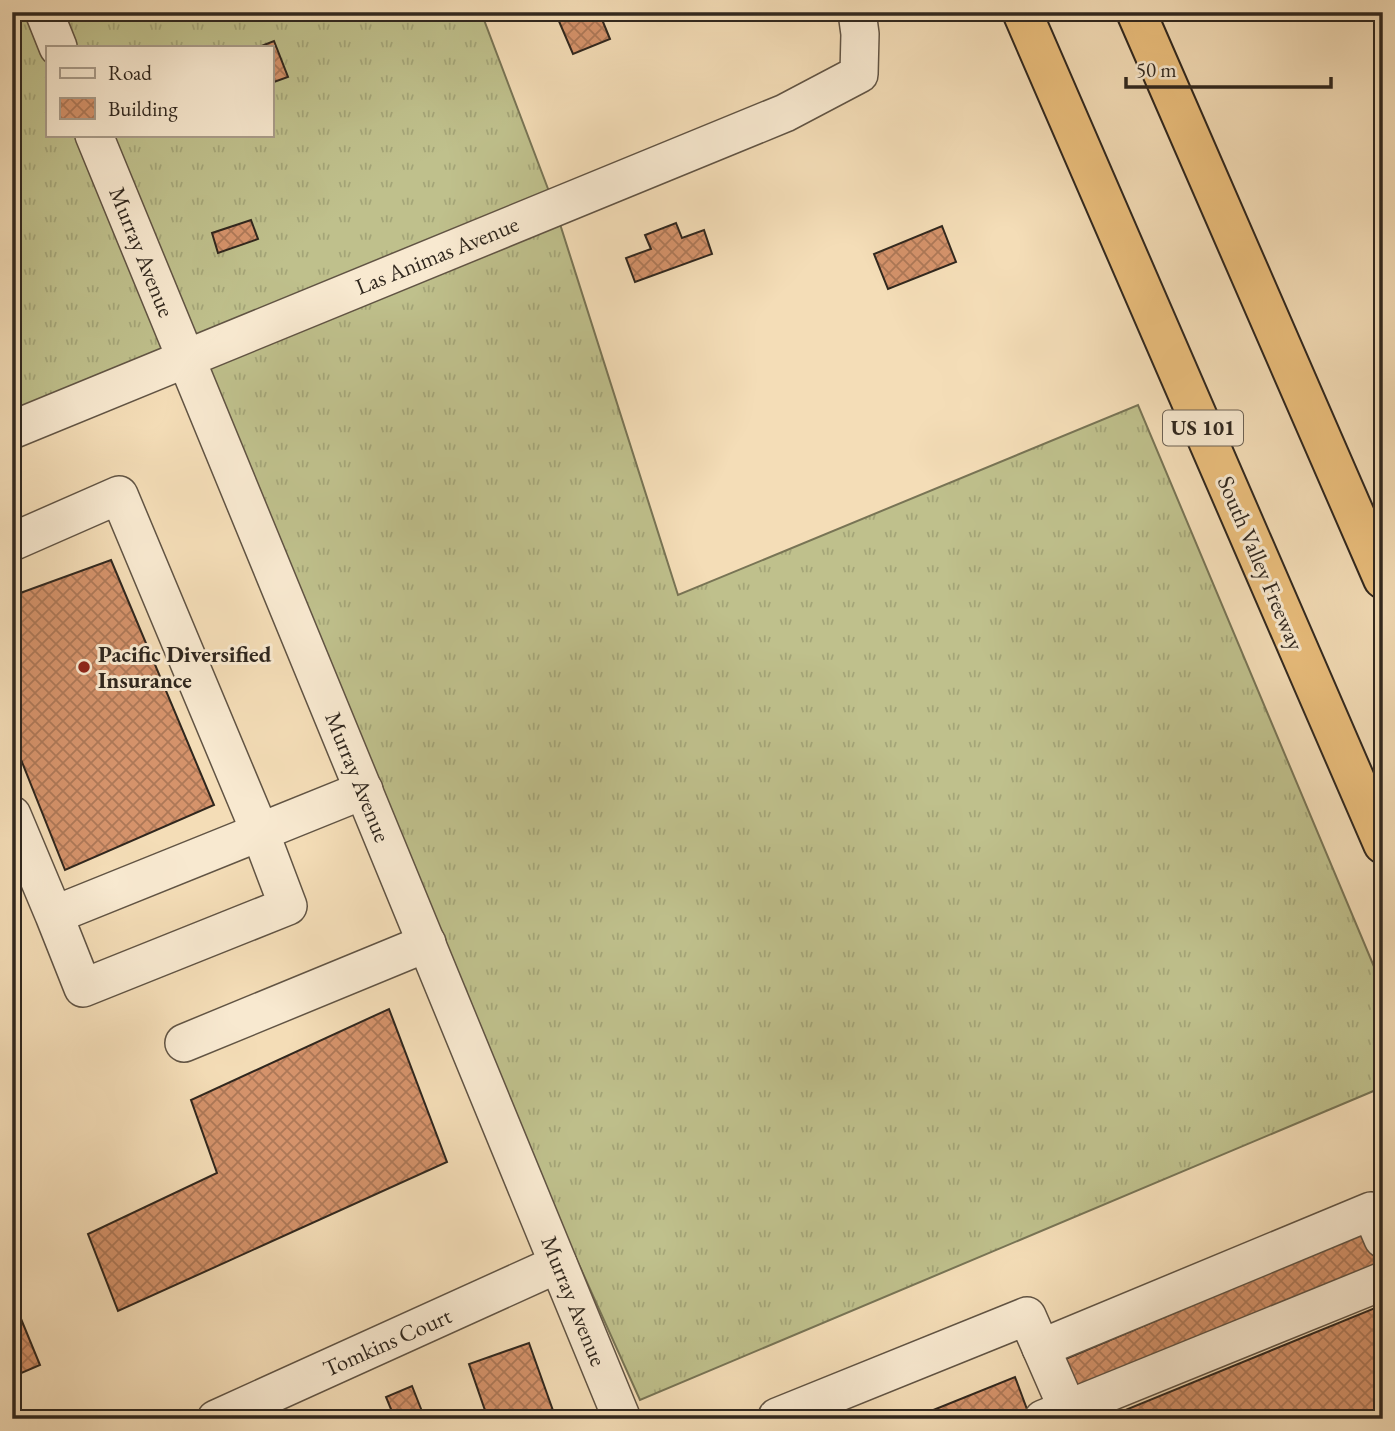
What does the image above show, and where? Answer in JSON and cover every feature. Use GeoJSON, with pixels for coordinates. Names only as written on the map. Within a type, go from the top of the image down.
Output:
{"type":"FeatureCollection","features":[{"type":"Feature","properties":{"kind":"highway","name":"South Valley Freeway"},"geometry":{"type":"LineString","coordinates":[[1022,12],[1383,844]]}},
{"type":"Feature","properties":{"kind":"highway"},"geometry":{"type":"LineString","coordinates":[[1136,12],[1383,579]]}},
{"type":"Feature","properties":{"kind":"street"},"geometry":{"type":"LineString","coordinates":[[44,12],[58,46]]}},
{"type":"Feature","properties":{"kind":"street","name":"Las Animas Avenue"},"geometry":{"type":"LineString","coordinates":[[12,430],[785,113],[859,74],[860,34],[857,12]]}},
{"type":"Feature","properties":{"kind":"street","name":"Murray Avenue"},"geometry":{"type":"LineString","coordinates":[[94,136],[622,1419]]}},
{"type":"Feature","properties":{"kind":"street"},"geometry":{"type":"LineString","coordinates":[[12,542],[119,495],[260,832],[288,906],[83,988],[12,815]]}},
{"type":"Feature","properties":{"kind":"street"},"geometry":{"type":"LineString","coordinates":[[54,915],[364,790]]}},
{"type":"Feature","properties":{"kind":"street"},"geometry":{"type":"LineString","coordinates":[[184,1043],[427,943]]}},
{"type":"Feature","properties":{"kind":"street"},"geometry":{"type":"LineString","coordinates":[[1041,1348],[1371,1211],[1383,1239]]}},
{"type":"Feature","properties":{"kind":"street","name":"Tomkins Court"},"geometry":{"type":"LineString","coordinates":[[216,1419],[558,1264]]}},
{"type":"Feature","properties":{"kind":"street"},"geometry":{"type":"LineString","coordinates":[[778,1419],[777,1417],[1027,1316],[1041,1348],[1061,1415],[1383,1281]]}},
{"type":"Feature","properties":{"kind":"green space"},"geometry":{"type":"Polygon","coordinates":[[[12,12],[481,12],[553,202],[678,595],[1138,405],[1383,988],[1383,1087],[640,1400],[356,770],[201,367],[12,438],[12,12]]]}},
{"type":"Feature","properties":{"kind":"building"},"geometry":{"type":"Polygon","coordinates":[[[555,12],[599,12],[610,39],[573,54],[555,12]]]}},
{"type":"Feature","properties":{"kind":"building"},"geometry":{"type":"Polygon","coordinates":[[[274,41],[288,77],[273,82],[273,46],[262,46],[274,41]]]}},
{"type":"Feature","properties":{"kind":"building"},"geometry":{"type":"Polygon","coordinates":[[[251,220],[258,239],[218,253],[212,233],[251,220]]]}},
{"type":"Feature","properties":{"kind":"building"},"geometry":{"type":"Polygon","coordinates":[[[676,223],[682,238],[704,230],[712,254],[635,282],[626,258],[651,249],[645,235],[676,223]]]}},
{"type":"Feature","properties":{"kind":"building"},"geometry":{"type":"Polygon","coordinates":[[[942,226],[956,262],[888,289],[874,254],[942,226]]]}},
{"type":"Feature","properties":{"kind":"building","name":"Pacific Diversified Insurance"},"geometry":{"type":"Polygon","coordinates":[[[111,560],[214,805],[65,870],[12,737],[12,596],[111,560]]]}},
{"type":"Feature","properties":{"kind":"building"},"geometry":{"type":"Polygon","coordinates":[[[389,1009],[447,1162],[118,1311],[88,1234],[217,1173],[191,1100],[389,1009]]]}},
{"type":"Feature","properties":{"kind":"building"},"geometry":{"type":"Polygon","coordinates":[[[1367,1231],[1380,1269],[1074,1399],[1063,1360],[1367,1231]]]}},
{"type":"Feature","properties":{"kind":"building"},"geometry":{"type":"Polygon","coordinates":[[[12,1297],[40,1365],[12,1377],[12,1297]]]}},
{"type":"Feature","properties":{"kind":"building"},"geometry":{"type":"Polygon","coordinates":[[[1375,1308],[1378,1321],[1383,1320],[1383,1419],[1114,1419],[1113,1415],[1375,1308]]]}},
{"type":"Feature","properties":{"kind":"building"},"geometry":{"type":"Polygon","coordinates":[[[529,1343],[556,1419],[488,1419],[469,1364],[529,1343]]]}},
{"type":"Feature","properties":{"kind":"building"},"geometry":{"type":"Polygon","coordinates":[[[1015,1377],[1028,1412],[1011,1419],[911,1419],[1015,1377]]]}},
{"type":"Feature","properties":{"kind":"building"},"geometry":{"type":"Polygon","coordinates":[[[412,1386],[425,1419],[395,1419],[386,1397],[412,1386]]]}},
{"type":"Feature","properties":{"kind":"place","name":"Pacific Diversified Insurance"},"geometry":{"type":"Point","coordinates":[84,667]}}]}
